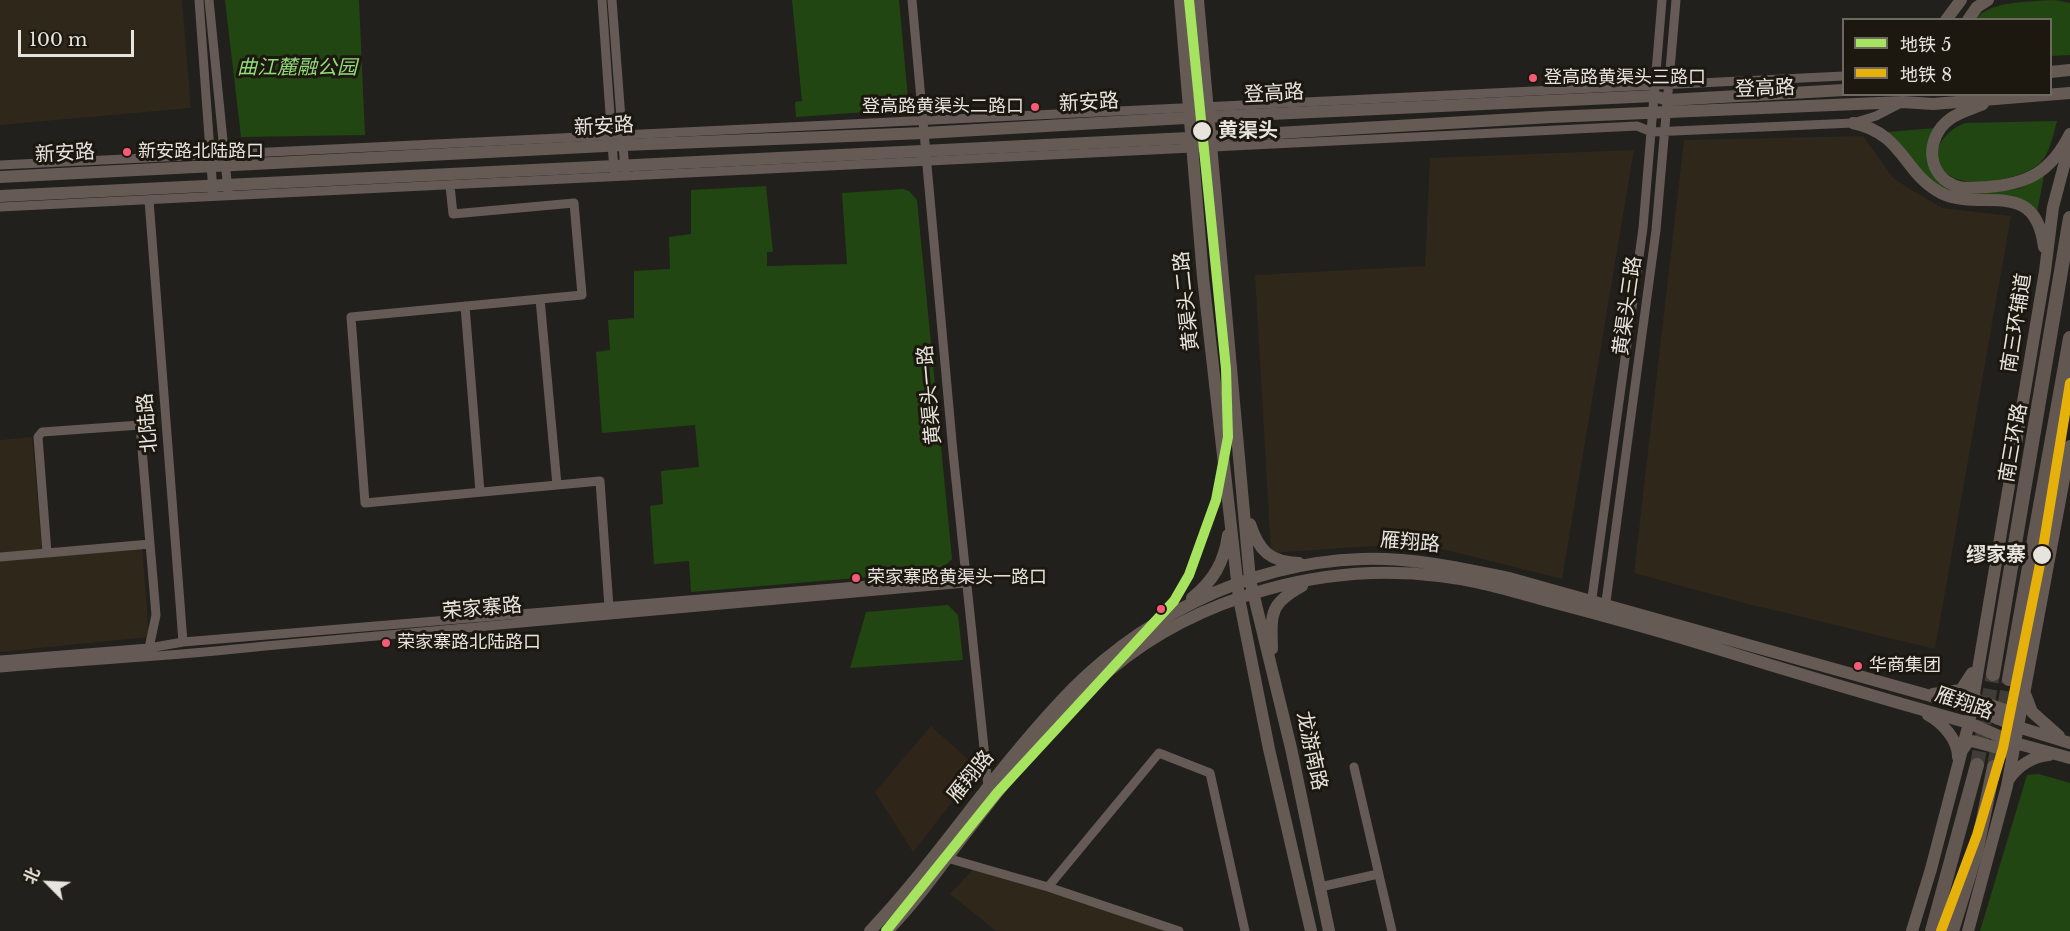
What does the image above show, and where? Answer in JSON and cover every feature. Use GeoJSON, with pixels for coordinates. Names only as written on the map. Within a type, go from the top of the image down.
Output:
{"type":"FeatureCollection","features":[{"type":"Feature","properties":{"kind":"highway","name":"南三环路"},"geometry":{"type":"LineString","coordinates":[[1993,674],[2070,218]]}},
{"type":"Feature","properties":{"kind":"highway","name":"南三环路"},"geometry":{"type":"LineString","coordinates":[[2009,679],[2070,338]]}},
{"type":"Feature","properties":{"kind":"highway"},"geometry":{"type":"LineString","coordinates":[[1932,931],[1977,765]]}},
{"type":"Feature","properties":{"kind":"highway"},"geometry":{"type":"LineString","coordinates":[[1952,931],[1976,854],[1994,767]]}},
{"type":"Feature","properties":{"kind":"main road","name":"黄渠头二路"},"geometry":{"type":"LineString","coordinates":[[1180,0],[1203,277],[1239,598]]}},
{"type":"Feature","properties":{"kind":"main road","name":"黄渠头二路"},"geometry":{"type":"LineString","coordinates":[[1198,0],[1250,580]]}},
{"type":"Feature","properties":{"kind":"main road"},"geometry":{"type":"LineString","coordinates":[[1948,18],[1961,0]]}},
{"type":"Feature","properties":{"kind":"main road"},"geometry":{"type":"LineString","coordinates":[[1969,18],[1977,7],[1988,0]]}},
{"type":"Feature","properties":{"kind":"main road"},"geometry":{"type":"LineString","coordinates":[[2052,72],[2070,70]]}},
{"type":"Feature","properties":{"kind":"main road","name":"登高路"},"geometry":{"type":"LineString","coordinates":[[1209,111],[1654,91],[1668,100],[1842,90]]}},
{"type":"Feature","properties":{"kind":"main road","name":"登高路"},"geometry":{"type":"LineString","coordinates":[[2052,95],[2070,93]]}},
{"type":"Feature","properties":{"kind":"main road","name":"登高路"},"geometry":{"type":"LineString","coordinates":[[1210,142],[1661,113],[1904,102],[1933,104],[2047,96]]}},
{"type":"Feature","properties":{"kind":"main road"},"geometry":{"type":"LineString","coordinates":[[1994,100],[1951,118],[1934,140],[1931,159],[1934,166],[1944,179],[1958,187],[2012,185],[2024,181],[2051,163],[2070,134]]}},
{"type":"Feature","properties":{"kind":"main road","name":"新安路"},"geometry":{"type":"LineString","coordinates":[[0,177],[211,160],[618,140],[924,133],[1209,111]]}},
{"type":"Feature","properties":{"kind":"main road"},"geometry":{"type":"LineString","coordinates":[[1853,123],[1876,129],[1891,141],[1926,182],[1941,193],[1961,199],[2007,200],[2025,207],[2032,213],[2042,232],[2045,271]]}},
{"type":"Feature","properties":{"kind":"main road","name":"新安路"},"geometry":{"type":"LineString","coordinates":[[0,196],[213,191],[1210,142]]}},
{"type":"Feature","properties":{"kind":"main road","name":"南三环辅道"},"geometry":{"type":"LineString","coordinates":[[1912,931],[1969,723],[2045,271],[2053,207],[2070,143]]}},
{"type":"Feature","properties":{"kind":"main road"},"geometry":{"type":"LineString","coordinates":[[2007,786],[2070,446]]}},
{"type":"Feature","properties":{"kind":"main road"},"geometry":{"type":"LineString","coordinates":[[1244,509],[1258,545],[1264,553],[1281,562],[1318,564]]}},
{"type":"Feature","properties":{"kind":"main road"},"geometry":{"type":"LineString","coordinates":[[1176,612],[1214,576],[1225,553],[1230,516]]}},
{"type":"Feature","properties":{"kind":"main road","name":"雁翔路"},"geometry":{"type":"LineString","coordinates":[[870,931],[987,786],[1058,703],[1087,675],[1143,630],[1176,612],[1238,584],[1318,564],[1380,559],[1441,565],[1509,578],[1590,606]]}},
{"type":"Feature","properties":{"kind":"main road","name":"雁翔路"},"geometry":{"type":"LineString","coordinates":[[887,931],[1022,761],[1092,686],[1124,659],[1163,633],[1216,606],[1254,594],[1311,581],[1383,573],[1442,576],[1605,609],[1970,707],[2018,727],[2069,743]]}},
{"type":"Feature","properties":{"kind":"main road","name":"龙游南路"},"geometry":{"type":"LineString","coordinates":[[1250,580],[1272,666],[1329,931]]}},
{"type":"Feature","properties":{"kind":"main road"},"geometry":{"type":"LineString","coordinates":[[1272,666],[1270,622],[1273,610],[1284,597],[1311,581]]}},
{"type":"Feature","properties":{"kind":"main road","name":"龙游南路"},"geometry":{"type":"LineString","coordinates":[[1239,598],[1269,749],[1311,931]]}},
{"type":"Feature","properties":{"kind":"main road","name":"雁翔路"},"geometry":{"type":"LineString","coordinates":[[1605,609],[1905,705],[1969,723],[2015,743],[2070,758]]}},
{"type":"Feature","properties":{"kind":"main road"},"geometry":{"type":"LineString","coordinates":[[1922,694],[1961,690],[1979,656]]}},
{"type":"Feature","properties":{"kind":"main road"},"geometry":{"type":"LineString","coordinates":[[1973,690],[1976,700],[2008,711],[2018,708],[2024,694]]}},
{"type":"Feature","properties":{"kind":"main road"},"geometry":{"type":"LineString","coordinates":[[2024,694],[2032,712],[2046,728],[2069,743]]}},
{"type":"Feature","properties":{"kind":"main road"},"geometry":{"type":"LineString","coordinates":[[1905,705],[1934,718],[1944,727],[1958,751],[1959,765]]}},
{"type":"Feature","properties":{"kind":"main road"},"geometry":{"type":"LineString","coordinates":[[1962,751],[1968,742],[1972,741],[2009,751],[2012,758]]}},
{"type":"Feature","properties":{"kind":"main road"},"geometry":{"type":"LineString","coordinates":[[1968,931],[2010,777],[2036,757],[2056,754]]}},
{"type":"Feature","properties":{"kind":"street"},"geometry":{"type":"LineString","coordinates":[[0,207],[148,200],[213,191],[199,0]]}},
{"type":"Feature","properties":{"kind":"street"},"geometry":{"type":"LineString","coordinates":[[209,0],[228,190],[450,186],[620,171],[612,0]]}},
{"type":"Feature","properties":{"kind":"street"},"geometry":{"type":"LineString","coordinates":[[602,0],[618,140]]}},
{"type":"Feature","properties":{"kind":"street","name":"黄渠头一路"},"geometry":{"type":"LineString","coordinates":[[912,0],[987,786]]}},
{"type":"Feature","properties":{"kind":"street","name":"黄渠头三路"},"geometry":{"type":"LineString","coordinates":[[1605,609],[1656,230],[1665,131],[1654,91],[1662,0]]}},
{"type":"Feature","properties":{"kind":"street","name":"黄渠头三路"},"geometry":{"type":"LineString","coordinates":[[1590,606],[1643,228],[1652,132],[1668,100],[1676,0]]}},
{"type":"Feature","properties":{"kind":"street"},"geometry":{"type":"LineString","coordinates":[[1654,91],[1669,85],[1842,76]]}},
{"type":"Feature","properties":{"kind":"street"},"geometry":{"type":"LineString","coordinates":[[1210,142],[1637,126],[1652,132],[1853,123],[1887,112],[1904,102]]}},
{"type":"Feature","properties":{"kind":"street"},"geometry":{"type":"LineString","coordinates":[[618,140],[923,119],[1189,112]]}},
{"type":"Feature","properties":{"kind":"street"},"geometry":{"type":"LineString","coordinates":[[0,165],[211,160]]}},
{"type":"Feature","properties":{"kind":"street"},"geometry":{"type":"LineString","coordinates":[[450,186],[453,214],[574,204],[582,296],[351,317],[365,502],[600,481],[609,607]]}},
{"type":"Feature","properties":{"kind":"street","name":"北陆路"},"geometry":{"type":"LineString","coordinates":[[148,200],[183,642]]}},
{"type":"Feature","properties":{"kind":"street"},"geometry":{"type":"LineString","coordinates":[[540,299],[557,485]]}},
{"type":"Feature","properties":{"kind":"street"},"geometry":{"type":"LineString","coordinates":[[465,306],[480,492]]}},
{"type":"Feature","properties":{"kind":"street"},"geometry":{"type":"LineString","coordinates":[[47,554],[38,437],[42,432],[140,425],[156,615],[149,648]]}},
{"type":"Feature","properties":{"kind":"street"},"geometry":{"type":"LineString","coordinates":[[0,557],[150,544]]}},
{"type":"Feature","properties":{"kind":"street","name":"荣家寨路"},"geometry":{"type":"LineString","coordinates":[[0,660],[149,648],[183,642],[966,580]]}},
{"type":"Feature","properties":{"kind":"street","name":"荣家寨路"},"geometry":{"type":"LineString","coordinates":[[0,668],[147,655],[180,656],[966,580]]}},
{"type":"Feature","properties":{"kind":"street"},"geometry":{"type":"LineString","coordinates":[[1048,887],[1159,753],[1209,773],[1245,931]]}},
{"type":"Feature","properties":{"kind":"street"},"geometry":{"type":"LineString","coordinates":[[1354,767],[1392,931]]}},
{"type":"Feature","properties":{"kind":"street"},"geometry":{"type":"LineString","coordinates":[[947,858],[1048,887],[1179,931]]}},
{"type":"Feature","properties":{"kind":"street"},"geometry":{"type":"LineString","coordinates":[[1320,887],[1378,874]]}},
{"type":"Feature","properties":{"kind":"shaded area"},"geometry":{"type":"Polygon","coordinates":[[[0,0],[182,0],[191,108],[0,125],[0,0]]]}},
{"type":"Feature","properties":{"kind":"shaded area"},"geometry":{"type":"Polygon","coordinates":[[[1863,136],[1894,179],[1942,208],[2011,216],[1935,649],[1744,603],[1634,573],[1684,140],[1863,136]]]}},
{"type":"Feature","properties":{"kind":"shaded area"},"geometry":{"type":"Polygon","coordinates":[[[1634,150],[1562,579],[1418,543],[1271,553],[1255,275],[1425,266],[1430,158],[1634,150]]]}},
{"type":"Feature","properties":{"kind":"shaded area"},"geometry":{"type":"Polygon","coordinates":[[[32,437],[42,549],[0,553],[0,440],[32,437]]]}},
{"type":"Feature","properties":{"kind":"shaded area"},"geometry":{"type":"Polygon","coordinates":[[[142,544],[149,637],[0,652],[0,561],[142,544]]]}},
{"type":"Feature","properties":{"kind":"shaded area"},"geometry":{"type":"Polygon","coordinates":[[[931,726],[972,763],[970,779],[913,852],[875,792],[931,726]]]}},
{"type":"Feature","properties":{"kind":"shaded area"},"geometry":{"type":"Polygon","coordinates":[[[975,867],[1171,931],[996,931],[950,894],[975,867]]]}},
{"type":"Feature","properties":{"kind":"green space","name":"曲江麓融公园"},"geometry":{"type":"Polygon","coordinates":[[[225,0],[359,0],[365,135],[241,137],[225,0]]]}},
{"type":"Feature","properties":{"kind":"green space"},"geometry":{"type":"Polygon","coordinates":[[[792,0],[899,0],[909,109],[796,117],[795,102],[802,101],[792,0]]]}},
{"type":"Feature","properties":{"kind":"green space"},"geometry":{"type":"Polygon","coordinates":[[[2054,0],[2070,3],[2070,55],[2052,56],[2052,18],[1978,18],[1982,13],[2000,5],[2054,0]]]}},
{"type":"Feature","properties":{"kind":"green space"},"geometry":{"type":"Polygon","coordinates":[[[2057,121],[2051,144],[2043,159],[2032,169],[2022,173],[1997,180],[1972,182],[1952,177],[1943,170],[1939,162],[1937,154],[1943,139],[1957,127],[1966,123],[2057,121]]]}},
{"type":"Feature","properties":{"kind":"green space"},"geometry":{"type":"Polygon","coordinates":[[[1935,128],[1928,140],[1927,159],[1966,193],[2018,189],[2044,176],[2037,212],[2012,196],[1967,195],[1935,185],[1887,132],[1935,128]]]}},
{"type":"Feature","properties":{"kind":"green space"},"geometry":{"type":"Polygon","coordinates":[[[766,186],[773,252],[767,252],[767,266],[847,264],[842,193],[903,189],[909,191],[917,200],[952,559],[939,571],[691,592],[689,561],[654,564],[650,506],[663,504],[661,471],[699,467],[695,425],[602,433],[596,352],[610,350],[608,320],[634,318],[634,271],[670,269],[669,237],[691,234],[691,190],[766,186]]]}},
{"type":"Feature","properties":{"kind":"green space"},"geometry":{"type":"Polygon","coordinates":[[[948,605],[958,615],[963,660],[850,668],[866,612],[948,605]]]}},
{"type":"Feature","properties":{"kind":"green space"},"geometry":{"type":"Polygon","coordinates":[[[2039,774],[2070,783],[2070,931],[1980,931],[2027,775],[2039,774]]]}},
{"type":"Feature","properties":{"kind":"tunnel"},"geometry":{"type":"LineString","coordinates":[[1977,765],[1993,674]]}},
{"type":"Feature","properties":{"kind":"tunnel"},"geometry":{"type":"LineString","coordinates":[[1994,767],[2009,679]]}},
{"type":"Feature","properties":{"kind":"metro line","name":"5"},"geometry":{"type":"LineString","coordinates":[[886,931],[997,793],[1174,601],[1189,575],[1216,500],[1228,437],[1226,369],[1189,0]]}},
{"type":"Feature","properties":{"kind":"metro line","name":"8"},"geometry":{"type":"LineString","coordinates":[[1941,931],[1977,835],[2003,748],[2042,554],[2070,383]]}},
{"type":"Feature","properties":{"kind":"place","name":"登高路黄渠头三路口"},"geometry":{"type":"Point","coordinates":[1533,78]}},
{"type":"Feature","properties":{"kind":"place","name":"登高路黄渠头二路口"},"geometry":{"type":"Point","coordinates":[1035,107]}},
{"type":"Feature","properties":{"kind":"place","name":"黄渠头"},"geometry":{"type":"Point","coordinates":[1202,131]}},
{"type":"Feature","properties":{"kind":"place","name":"新安路北陆路口"},"geometry":{"type":"Point","coordinates":[127,152]}},
{"type":"Feature","properties":{"kind":"place","name":"缪家寨"},"geometry":{"type":"Point","coordinates":[2042,555]}},
{"type":"Feature","properties":{"kind":"place","name":"荣家寨路黄渠头一路口"},"geometry":{"type":"Point","coordinates":[856,578]}},
{"type":"Feature","properties":{"kind":"place","name":"荣家寨路北陆路口"},"geometry":{"type":"Point","coordinates":[386,643]}},
{"type":"Feature","properties":{"kind":"place","name":"华商集团"},"geometry":{"type":"Point","coordinates":[1858,666]}}]}
